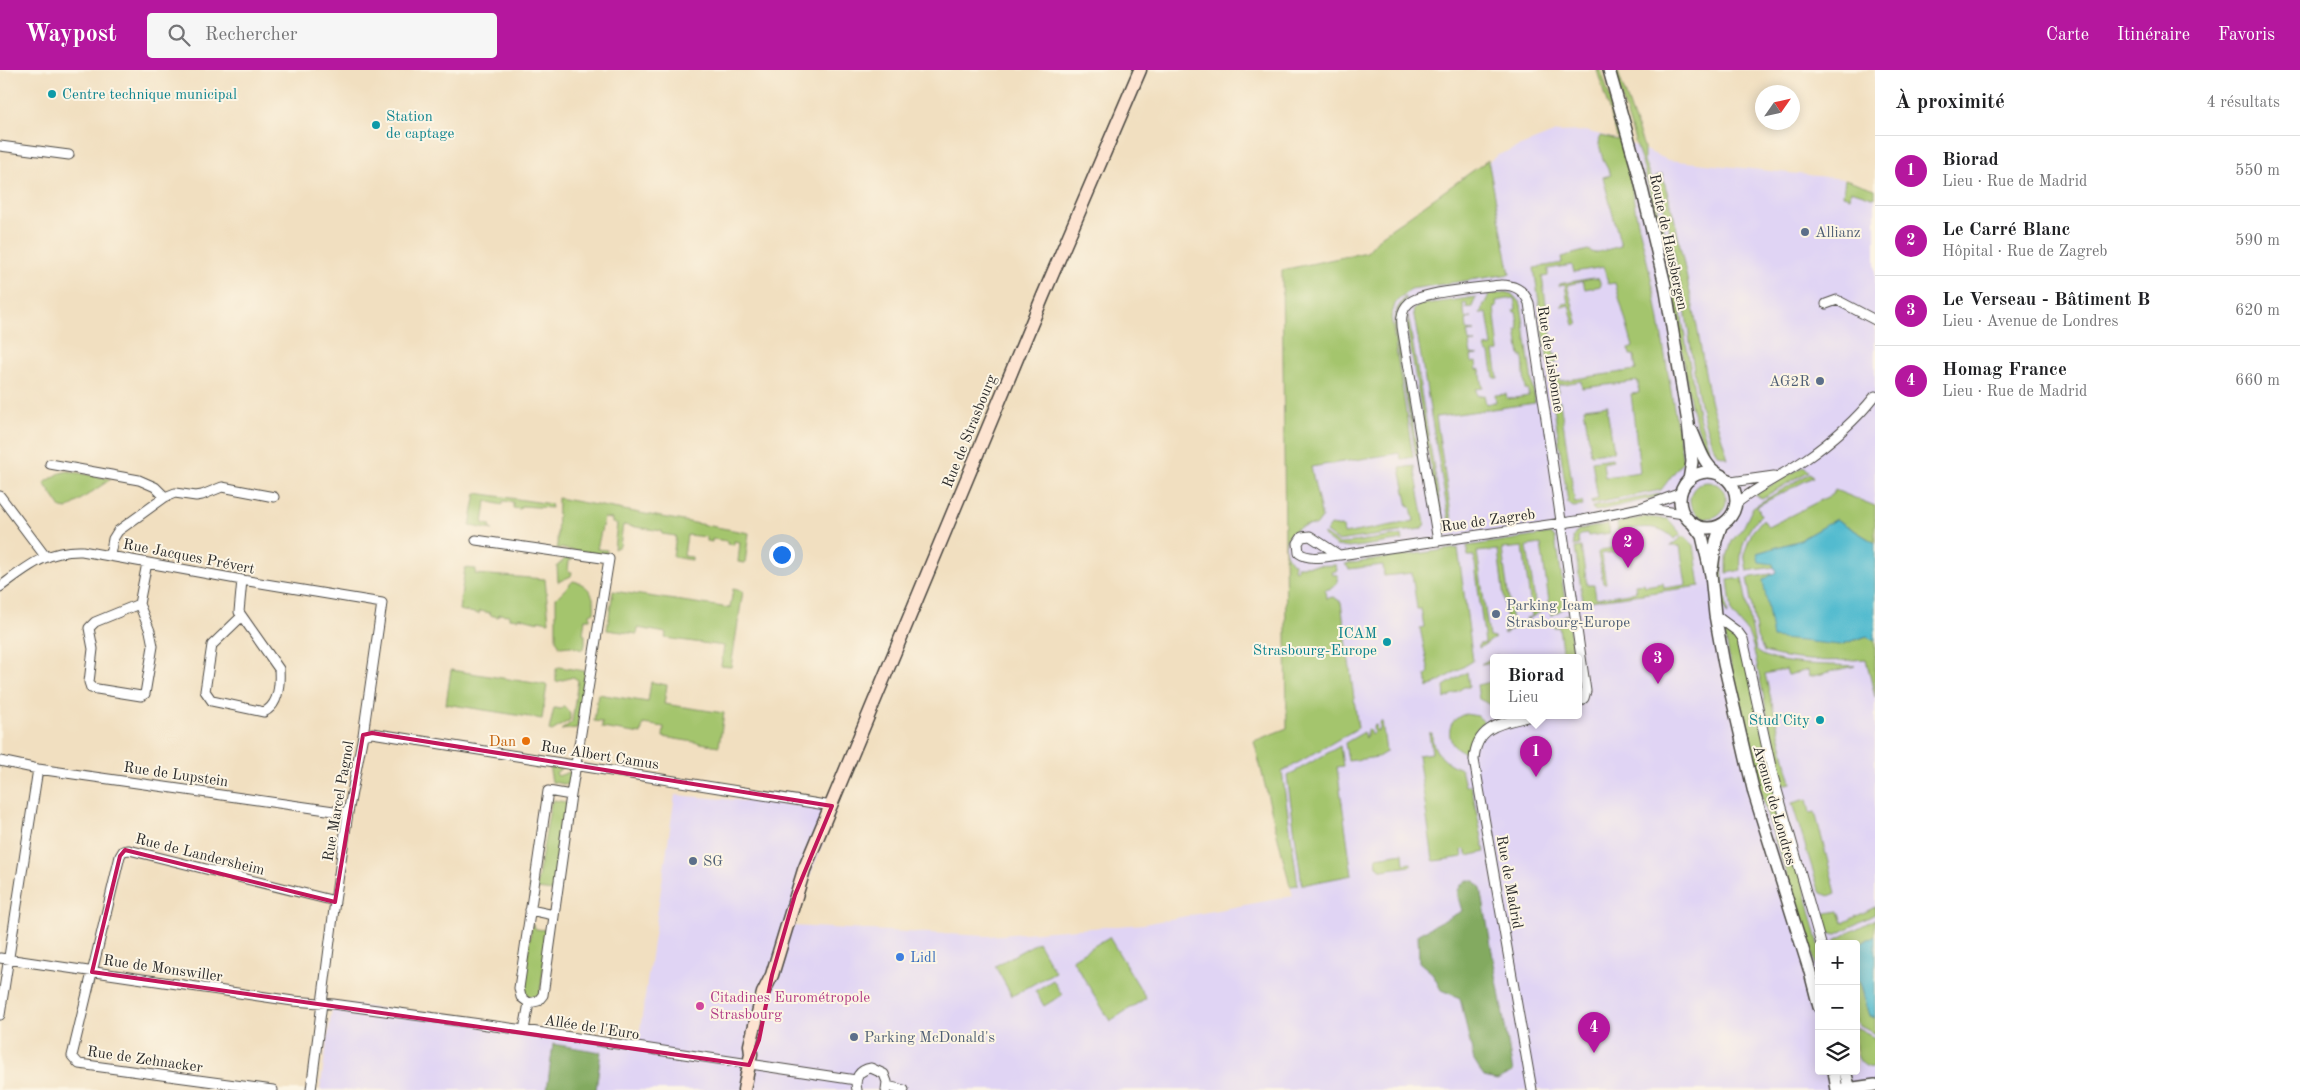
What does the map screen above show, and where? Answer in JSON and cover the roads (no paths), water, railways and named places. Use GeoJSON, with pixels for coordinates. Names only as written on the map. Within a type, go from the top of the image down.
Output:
{"type":"FeatureCollection","features":[{"type":"Feature","properties":{"kind":"main road","name":"Rue de Strasbourg"},"geometry":{"type":"LineString","coordinates":[[744,1090],[750,1060],[750,1045],[763,992],[772,974],[804,870],[1043,296],[1140,70]]}},
{"type":"Feature","properties":{"kind":"street","name":"Route de Hausbergen"},"geometry":{"type":"LineString","coordinates":[[1609,70],[1652,228],[1665,285],[1688,423],[1692,462],[1689,480]]}},
{"type":"Feature","properties":{"kind":"street"},"geometry":{"type":"LineString","coordinates":[[0,146],[70,156]]}},
{"type":"Feature","properties":{"kind":"street","name":"Rue de Lisbonne"},"geometry":{"type":"LineString","coordinates":[[1438,541],[1402,327],[1402,315],[1406,306],[1421,296],[1501,285],[1513,286],[1524,293],[1529,304],[1562,523]]}},
{"type":"Feature","properties":{"kind":"street"},"geometry":{"type":"LineString","coordinates":[[1826,304],[1837,300],[1875,320]]}},
{"type":"Feature","properties":{"kind":"street"},"geometry":{"type":"LineString","coordinates":[[1737,503],[1734,488],[1730,482],[1717,473],[1700,473],[1689,480],[1681,493],[1681,507],[1684,514],[1693,524],[1706,528],[1721,526],[1729,520],[1737,503],[1805,460],[1832,440],[1859,415],[1875,396]]}},
{"type":"Feature","properties":{"kind":"street","name":"Route de Hausbergen"},"geometry":{"type":"LineString","coordinates":[[1688,423],[1704,458],[1717,473]]}},
{"type":"Feature","properties":{"kind":"street"},"geometry":{"type":"LineString","coordinates":[[50,464],[140,480],[155,487],[165,497]]}},
{"type":"Feature","properties":{"kind":"street"},"geometry":{"type":"LineString","coordinates":[[1730,482],[1779,475]]}},
{"type":"Feature","properties":{"kind":"street"},"geometry":{"type":"LineString","coordinates":[[110,555],[113,539],[118,530],[175,492],[196,496],[222,487],[274,497]]}},
{"type":"Feature","properties":{"kind":"street","name":"Rue de Zagreb"},"geometry":{"type":"LineString","coordinates":[[1339,555],[1562,523],[1640,508],[1681,493]]}},
{"type":"Feature","properties":{"kind":"street"},"geometry":{"type":"LineString","coordinates":[[0,496],[45,556]]}},
{"type":"Feature","properties":{"kind":"street","name":"Rue de Zagreb"},"geometry":{"type":"LineString","coordinates":[[1640,508],[1684,514]]}},
{"type":"Feature","properties":{"kind":"street"},"geometry":{"type":"LineString","coordinates":[[1562,523],[1581,654]]}},
{"type":"Feature","properties":{"kind":"street","name":"Avenue de Londres"},"geometry":{"type":"LineString","coordinates":[[1693,524],[1702,536],[1711,575],[1715,615],[1737,726],[1754,794],[1815,991]]}},
{"type":"Feature","properties":{"kind":"street","name":"Avenue de Londres"},"geometry":{"type":"LineString","coordinates":[[1711,575],[1716,541],[1721,526]]}},
{"type":"Feature","properties":{"kind":"street"},"geometry":{"type":"LineString","coordinates":[[476,540],[609,559],[575,766],[571,795],[554,915],[543,995],[538,1001],[529,1003],[521,997],[519,988],[548,791],[571,795]]}},
{"type":"Feature","properties":{"kind":"street","name":"Rue Jacques Prévert"},"geometry":{"type":"LineString","coordinates":[[0,588],[45,556],[72,550],[382,603]]}},
{"type":"Feature","properties":{"kind":"street"},"geometry":{"type":"LineString","coordinates":[[139,604],[95,622],[89,628],[93,649],[89,682],[91,688],[141,696],[145,694],[153,646],[150,631],[139,604],[146,563]]}},
{"type":"Feature","properties":{"kind":"street"},"geometry":{"type":"LineString","coordinates":[[241,617],[212,645],[205,691],[208,698],[217,703],[264,712],[274,706],[276,701],[279,669],[241,617],[238,607],[242,580]]}},
{"type":"Feature","properties":{"kind":"street","name":"Rue Marcel Pagnol"},"geometry":{"type":"LineString","coordinates":[[311,1090],[335,901],[348,812],[363,735],[382,603]]}},
{"type":"Feature","properties":{"kind":"street","name":"Avenue de Londres"},"geometry":{"type":"LineString","coordinates":[[1715,615],[1738,632],[1743,639],[1773,776],[1820,940]]}},
{"type":"Feature","properties":{"kind":"street"},"geometry":{"type":"LineString","coordinates":[[1582,663],[1586,691],[1582,700]]}},
{"type":"Feature","properties":{"kind":"street","name":"Rue de Madrid"},"geometry":{"type":"LineString","coordinates":[[1520,719],[1484,731],[1476,746],[1474,760],[1532,1090]]}},
{"type":"Feature","properties":{"kind":"street","name":"Rue Albert Camus"},"geometry":{"type":"LineString","coordinates":[[363,735],[372,733],[832,806]]}},
{"type":"Feature","properties":{"kind":"street","name":"Rue de Lupstein"},"geometry":{"type":"LineString","coordinates":[[0,761],[348,812]]}},
{"type":"Feature","properties":{"kind":"street"},"geometry":{"type":"LineString","coordinates":[[0,1015],[4,959],[38,768]]}},
{"type":"Feature","properties":{"kind":"street","name":"Rue de Landersheim"},"geometry":{"type":"LineString","coordinates":[[92,972],[120,856],[125,850],[335,901]]}},
{"type":"Feature","properties":{"kind":"street"},"geometry":{"type":"LineString","coordinates":[[530,910],[554,915]]}},
{"type":"Feature","properties":{"kind":"street","name":"Rue de Monswiller"},"geometry":{"type":"LineString","coordinates":[[4,959],[323,1003]]}},
{"type":"Feature","properties":{"kind":"street","name":"Rue de Zehnacker"},"geometry":{"type":"LineString","coordinates":[[92,972],[72,1056],[78,1064],[273,1090]]}},
{"type":"Feature","properties":{"kind":"street","name":"Avenue de Londres"},"geometry":{"type":"LineString","coordinates":[[1810,972],[1817,985]]}},
{"type":"Feature","properties":{"kind":"street","name":"Allée de l'Euro"},"geometry":{"type":"LineString","coordinates":[[323,1003],[750,1060],[856,1080]]}},
{"type":"Feature","properties":{"kind":"street"},"geometry":{"type":"LineString","coordinates":[[524,1030],[529,1003]]}},
{"type":"Feature","properties":{"kind":"street"},"geometry":{"type":"LineString","coordinates":[[857,1090],[856,1080],[861,1071],[871,1068],[884,1074],[886,1088],[904,1090]]}},
{"type":"Feature","properties":{"kind":"street"},"geometry":{"type":"LineString","coordinates":[[1837,1075],[1846,1090]]}},
{"type":"Feature","properties":{"kind":"street"},"geometry":{"type":"LineString","coordinates":[[1845,1075],[1846,1090]]}},
{"type":"Feature","properties":{"kind":"street"},"geometry":{"type":"LineString","coordinates":[[1846,1090],[1875,1085]]}},
{"type":"Feature","properties":{"kind":"water"},"geometry":{"type":"Polygon","coordinates":[[[1836,519],[1875,543],[1875,641],[1867,636],[1840,645],[1773,638],[1763,580],[1776,572],[1773,564],[1759,562],[1757,553],[1798,541],[1836,519]]]}},
{"type":"Feature","properties":{"kind":"water"},"geometry":{"type":"Polygon","coordinates":[[[1875,935],[1875,1018],[1870,1016],[1860,983],[1860,944],[1875,935]]]}},
{"type":"Feature","properties":{"kind":"place","name":"Centre technique municipal"},"geometry":{"type":"Point","coordinates":[52,94]}},
{"type":"Feature","properties":{"kind":"place","name":"Station de captage"},"geometry":{"type":"Point","coordinates":[376,125]}},
{"type":"Feature","properties":{"kind":"place","name":"Allianz"},"geometry":{"type":"Point","coordinates":[1805,232]}},
{"type":"Feature","properties":{"kind":"place","name":"AG2R"},"geometry":{"type":"Point","coordinates":[1820,381]}},
{"type":"Feature","properties":{"kind":"place","name":"Le Carré Blanc"},"geometry":{"type":"Point","coordinates":[1628,568]}},
{"type":"Feature","properties":{"kind":"place","name":"Parking Icam Strasbourg-Europe"},"geometry":{"type":"Point","coordinates":[1496,614]}},
{"type":"Feature","properties":{"kind":"place","name":"ICAM Strasbourg-Europe"},"geometry":{"type":"Point","coordinates":[1387,642]}},
{"type":"Feature","properties":{"kind":"place","name":"Le Verseau - Bâtiment B"},"geometry":{"type":"Point","coordinates":[1658,684]}},
{"type":"Feature","properties":{"kind":"place","name":"Stud'City"},"geometry":{"type":"Point","coordinates":[1820,720]}},
{"type":"Feature","properties":{"kind":"place","name":"Dan"},"geometry":{"type":"Point","coordinates":[526,741]}},
{"type":"Feature","properties":{"kind":"place","name":"Biorad"},"geometry":{"type":"Point","coordinates":[1536,777]}},
{"type":"Feature","properties":{"kind":"place","name":"SG"},"geometry":{"type":"Point","coordinates":[693,861]}},
{"type":"Feature","properties":{"kind":"place","name":"Lidl"},"geometry":{"type":"Point","coordinates":[900,957]}},
{"type":"Feature","properties":{"kind":"place","name":"Citadines Eurométropole Strasbourg"},"geometry":{"type":"Point","coordinates":[700,1006]}},
{"type":"Feature","properties":{"kind":"place","name":"Parking McDonald's"},"geometry":{"type":"Point","coordinates":[854,1037]}},
{"type":"Feature","properties":{"kind":"place","name":"Homag France"},"geometry":{"type":"Point","coordinates":[1594,1053]}}]}
